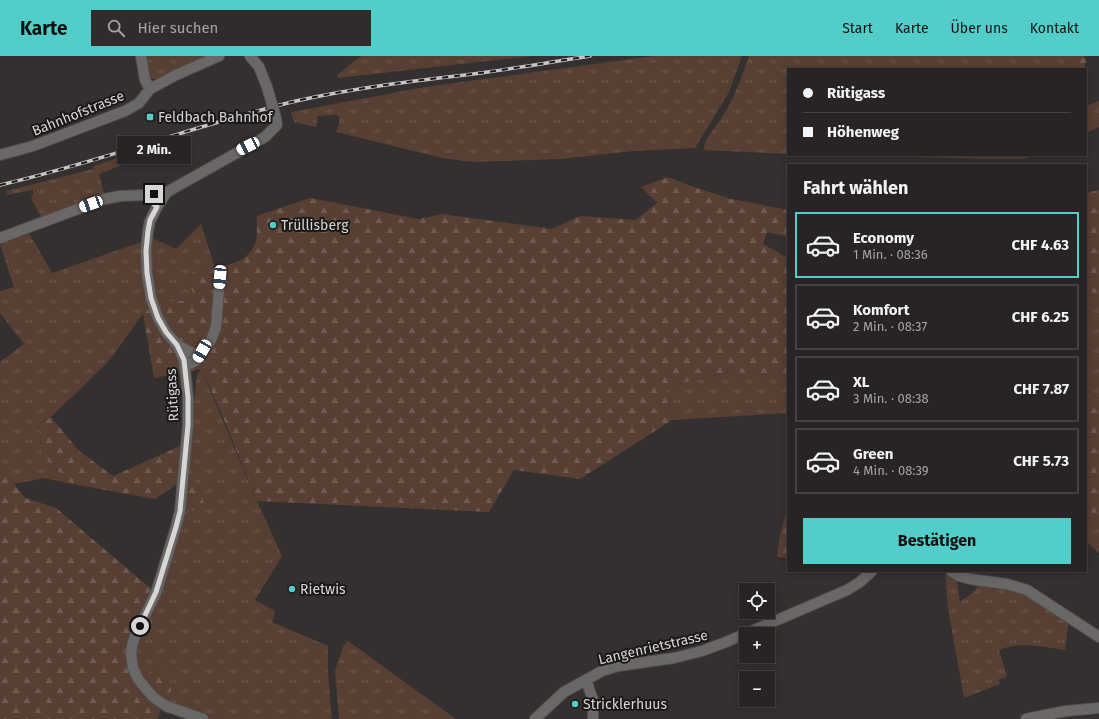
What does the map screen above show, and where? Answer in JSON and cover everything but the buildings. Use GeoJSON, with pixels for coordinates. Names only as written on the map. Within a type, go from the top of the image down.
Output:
{"type":"FeatureCollection","features":[{"type":"Feature","properties":{"kind":"street"},"geometry":{"type":"LineString","coordinates":[[141,56],[145,80],[150,89],[176,75],[219,56]]}},
{"type":"Feature","properties":{"kind":"street","name":"Rütigass"},"geometry":{"type":"LineString","coordinates":[[203,719],[166,706],[153,697],[138,679],[133,668],[131,655],[135,636],[156,592],[179,515],[188,425],[186,366],[177,345],[166,332],[158,318],[151,298],[147,273],[146,251],[150,220],[167,192],[265,137],[277,125],[267,87],[259,67],[250,56]]}},
{"type":"Feature","properties":{"kind":"street","name":"Bahnhofstrasse"},"geometry":{"type":"LineString","coordinates":[[0,155],[33,146],[125,111],[139,103],[150,89]]}},
{"type":"Feature","properties":{"kind":"street"},"geometry":{"type":"LineString","coordinates":[[0,238],[105,199],[167,192]]}},
{"type":"Feature","properties":{"kind":"street"},"geometry":{"type":"LineString","coordinates":[[146,195],[157,207]]}},
{"type":"Feature","properties":{"kind":"street"},"geometry":{"type":"LineString","coordinates":[[186,366],[197,360],[202,351],[212,340],[220,277]]}},
{"type":"Feature","properties":{"kind":"street"},"geometry":{"type":"LineString","coordinates":[[177,345],[194,354],[197,360]]}},
{"type":"Feature","properties":{"kind":"street","name":"Langenrietstrasse"},"geometry":{"type":"LineString","coordinates":[[535,719],[564,692],[611,668],[682,657],[714,647],[846,590],[860,582],[871,572]]}},
{"type":"Feature","properties":{"kind":"street"},"geometry":{"type":"LineString","coordinates":[[953,572],[959,576],[970,579],[1007,584],[1027,590],[1099,637]]}},
{"type":"Feature","properties":{"kind":"street"},"geometry":{"type":"LineString","coordinates":[[586,680],[593,700],[593,719]]}},
{"type":"Feature","properties":{"kind":"street"},"geometry":{"type":"LineString","coordinates":[[1026,719],[1066,711],[1099,708]]}},
{"type":"Feature","properties":{"kind":"green space"},"geometry":{"type":"Polygon","coordinates":[[[145,56],[210,56],[157,79],[150,79],[145,56]]]}},
{"type":"Feature","properties":{"kind":"green space"},"geometry":{"type":"Polygon","coordinates":[[[361,56],[532,56],[338,78],[337,75],[361,56]]]}},
{"type":"Feature","properties":{"kind":"green space"},"geometry":{"type":"Polygon","coordinates":[[[653,56],[742,56],[729,92],[695,148],[633,151],[561,159],[473,162],[442,158],[336,132],[339,125],[339,116],[336,115],[318,116],[316,127],[294,122],[291,112],[425,87],[653,56]]]}},
{"type":"Feature","properties":{"kind":"green space"},"geometry":{"type":"Polygon","coordinates":[[[749,56],[1074,56],[1069,68],[787,68],[787,154],[704,150],[708,137],[722,118],[739,84],[749,56]]]}},
{"type":"Feature","properties":{"kind":"green space"},"geometry":{"type":"Polygon","coordinates":[[[1074,56],[1084,56],[1086,61],[1084,68],[1069,68],[1074,56]]]}},
{"type":"Feature","properties":{"kind":"green space"},"geometry":{"type":"Polygon","coordinates":[[[1099,101],[1099,127],[1087,133],[1087,106],[1099,101]]]}},
{"type":"Feature","properties":{"kind":"green space"},"geometry":{"type":"Polygon","coordinates":[[[136,152],[140,153],[142,157],[99,174],[105,197],[43,220],[31,198],[33,195],[33,190],[6,195],[7,191],[93,169],[94,166],[136,152]]]}},
{"type":"Feature","properties":{"kind":"green space"},"geometry":{"type":"Polygon","coordinates":[[[874,156],[1032,156],[1022,159],[874,156]]]}},
{"type":"Feature","properties":{"kind":"green space"},"geometry":{"type":"Polygon","coordinates":[[[668,177],[731,199],[787,210],[787,237],[767,232],[763,244],[787,257],[787,376],[729,372],[665,387],[672,420],[580,479],[514,470],[489,512],[257,501],[222,415],[201,369],[154,378],[143,314],[155,304],[195,299],[188,280],[194,271],[222,267],[239,261],[246,256],[252,250],[256,241],[257,216],[310,198],[419,219],[442,214],[552,229],[580,216],[636,220],[657,203],[641,187],[668,177]]]}},
{"type":"Feature","properties":{"kind":"green space"},"geometry":{"type":"Polygon","coordinates":[[[1099,190],[1099,294],[1087,291],[1087,193],[1099,190]]]}},
{"type":"Feature","properties":{"kind":"green space"},"geometry":{"type":"Polygon","coordinates":[[[201,224],[215,268],[194,271],[188,280],[195,299],[155,304],[143,314],[108,362],[51,417],[39,423],[42,456],[72,484],[44,478],[14,484],[3,470],[0,471],[0,362],[24,344],[0,313],[0,291],[14,287],[0,244],[1,240],[28,231],[52,273],[144,241],[150,237],[176,249],[201,224]]]}},
{"type":"Feature","properties":{"kind":"green space"},"geometry":{"type":"Polygon","coordinates":[[[1087,291],[1099,294],[1099,398],[1087,390],[1087,291]]]}},
{"type":"Feature","properties":{"kind":"green space"},"geometry":{"type":"Polygon","coordinates":[[[201,369],[282,556],[255,600],[275,611],[272,622],[328,646],[328,673],[332,719],[210,719],[145,694],[131,655],[152,603],[187,464],[197,375],[201,369]]]}},
{"type":"Feature","properties":{"kind":"green space"},"geometry":{"type":"Polygon","coordinates":[[[729,372],[787,376],[787,413],[672,420],[665,387],[729,372]]]}},
{"type":"Feature","properties":{"kind":"green space"},"geometry":{"type":"Polygon","coordinates":[[[1087,390],[1099,398],[1099,518],[1087,519],[1087,390]]]}},
{"type":"Feature","properties":{"kind":"green space"},"geometry":{"type":"Polygon","coordinates":[[[51,417],[78,450],[113,476],[180,446],[205,505],[193,511],[177,484],[155,499],[72,484],[42,456],[39,423],[51,417]]]}},
{"type":"Feature","properties":{"kind":"green space"},"geometry":{"type":"Polygon","coordinates":[[[3,470],[25,498],[56,508],[156,593],[132,646],[145,693],[152,663],[162,665],[172,689],[161,708],[158,719],[0,719],[0,471],[3,470]]]}},
{"type":"Feature","properties":{"kind":"green space"},"geometry":{"type":"Polygon","coordinates":[[[787,513],[787,558],[777,557],[782,527],[787,513]]]}},
{"type":"Feature","properties":{"kind":"green space"},"geometry":{"type":"Polygon","coordinates":[[[1099,518],[1099,553],[1087,542],[1087,519],[1099,518]]]}},
{"type":"Feature","properties":{"kind":"green space"},"geometry":{"type":"Polygon","coordinates":[[[945,572],[955,572],[1007,584],[1069,618],[1065,650],[1023,645],[1007,647],[999,650],[1007,676],[999,680],[1000,684],[964,698],[948,609],[945,572]],[[959,580],[957,583],[960,602],[976,590],[976,584],[959,580]]]}},
{"type":"Feature","properties":{"kind":"green space"},"geometry":{"type":"Polygon","coordinates":[[[347,641],[456,719],[339,719],[335,671],[343,647],[347,641]]]}},
{"type":"Feature","properties":{"kind":"railway"},"geometry":{"type":"LineString","coordinates":[[0,185],[74,166],[222,121],[318,96],[590,56]]}},
{"type":"Feature","properties":{"kind":"place","name":"Feldbach Bahnhof"},"geometry":{"type":"Point","coordinates":[150,117]}},
{"type":"Feature","properties":{"kind":"place","name":"Trüllisberg"},"geometry":{"type":"Point","coordinates":[273,225]}},
{"type":"Feature","properties":{"kind":"place","name":"Rietwis"},"geometry":{"type":"Point","coordinates":[292,589]}},
{"type":"Feature","properties":{"kind":"place","name":"Stricklerhuus"},"geometry":{"type":"Point","coordinates":[575,704]}},
{"type":"Feature","properties":{"kind":"route"},"geometry":{"type":"LineString","coordinates":[[140,626],[156,592],[180,511],[189,411],[186,366],[184,360],[177,345],[162,326],[151,298],[146,262],[146,240],[150,220],[157,207],[146,195],[154,194]]}}]}
